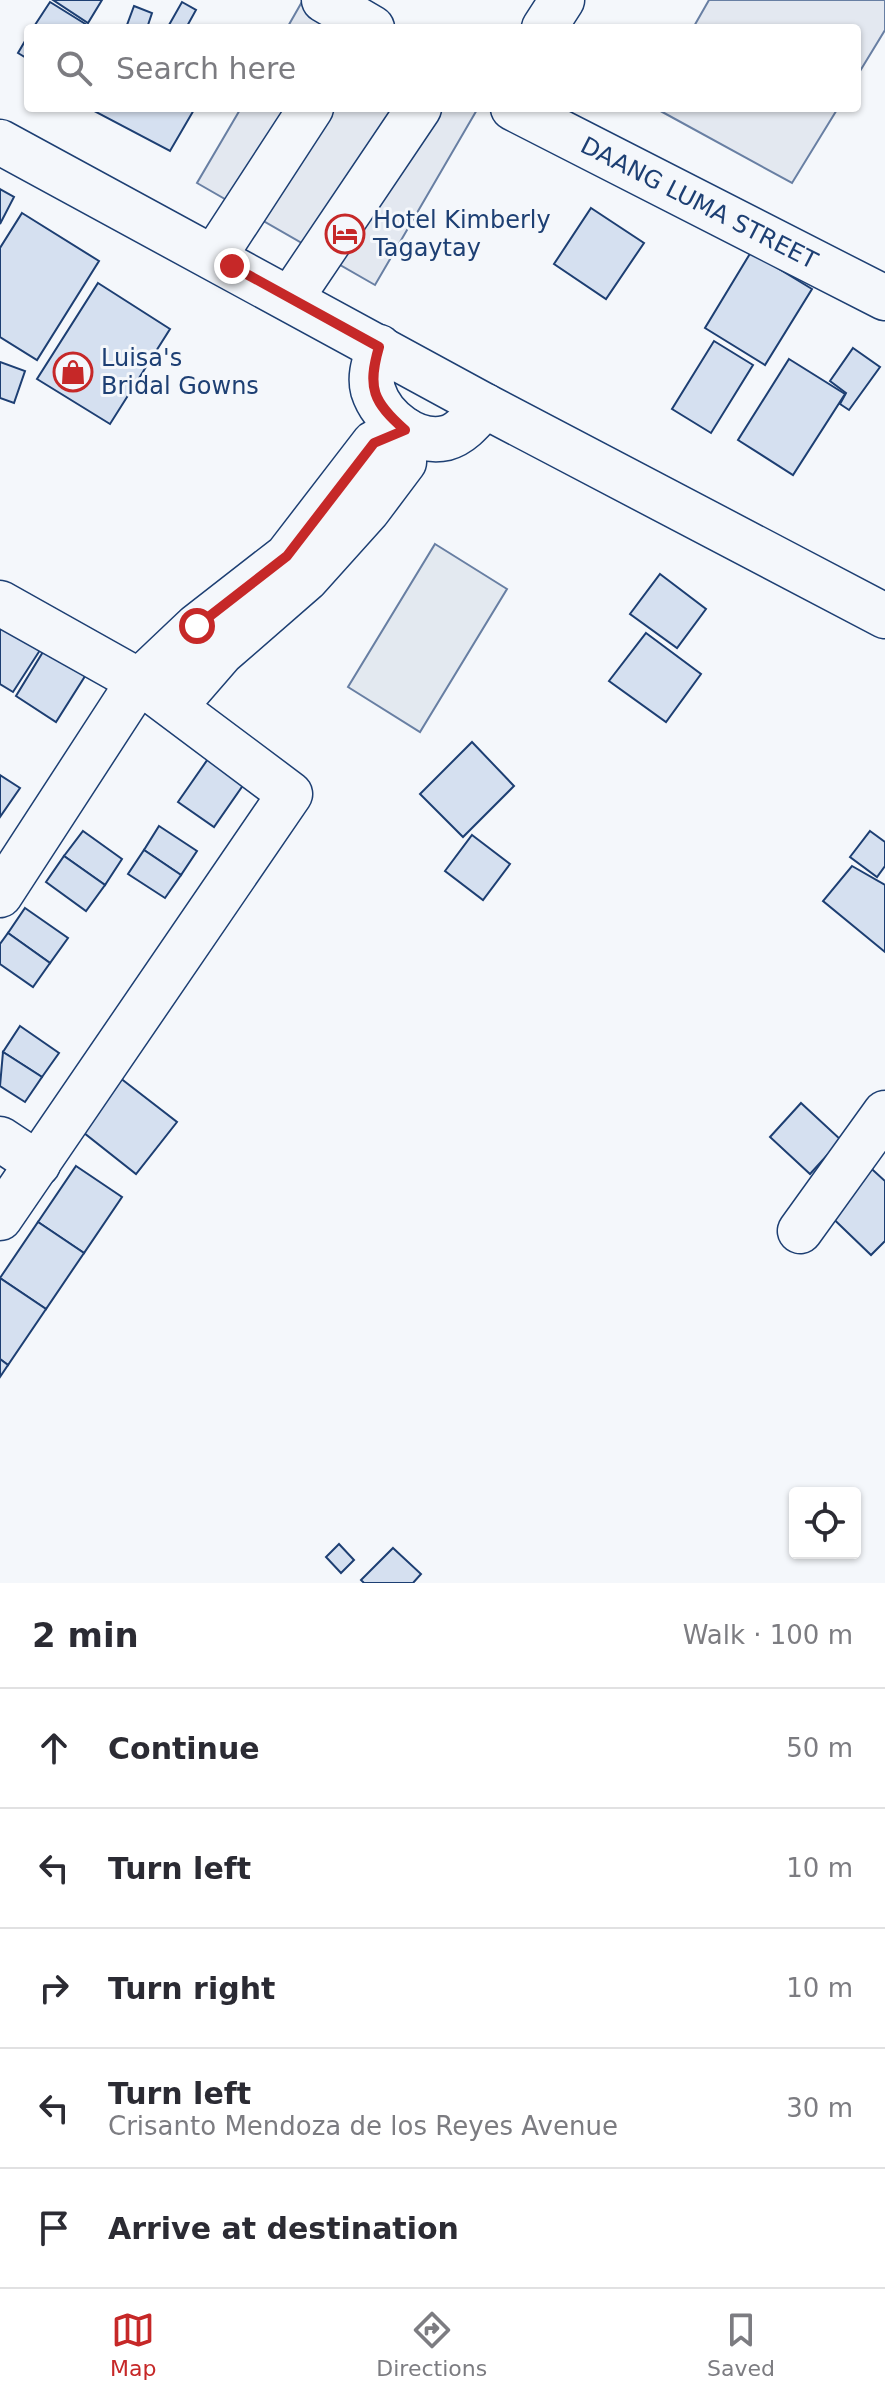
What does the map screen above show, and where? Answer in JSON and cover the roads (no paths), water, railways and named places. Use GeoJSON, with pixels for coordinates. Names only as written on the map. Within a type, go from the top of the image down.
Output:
{"type":"FeatureCollection","features":[{"type":"Feature","properties":{"kind":"street"},"geometry":{"type":"LineString","coordinates":[[324,0],[362,24]]}},
{"type":"Feature","properties":{"kind":"street"},"geometry":{"type":"LineString","coordinates":[[547,24],[562,0]]}},
{"type":"Feature","properties":{"kind":"street"},"geometry":{"type":"LineString","coordinates":[[214,257],[308,112]]}},
{"type":"Feature","properties":{"kind":"street"},"geometry":{"type":"LineString","coordinates":[[291,298],[416,112]]}},
{"type":"Feature","properties":{"kind":"street","name":"DAANG LUMA STREET"},"geometry":{"type":"LineString","coordinates":[[521,112],[885,298]]}},
{"type":"Feature","properties":{"kind":"street"},"geometry":{"type":"LineString","coordinates":[[0,142],[485,406],[885,616]]}},
{"type":"Feature","properties":{"kind":"street"},"geometry":{"type":"LineString","coordinates":[[379,347],[372,372],[373,389],[382,410],[405,430],[431,439],[450,437],[485,406]]}},
{"type":"Feature","properties":{"kind":"street"},"geometry":{"type":"LineString","coordinates":[[0,895],[139,681],[197,626],[287,556],[374,443],[405,430]]}},
{"type":"Feature","properties":{"kind":"street"},"geometry":{"type":"LineString","coordinates":[[175,706],[221,653],[306,579],[368,510],[404,462],[405,430]]}},
{"type":"Feature","properties":{"kind":"street"},"geometry":{"type":"LineString","coordinates":[[0,603],[139,681],[290,794],[0,1218]]}},
{"type":"Feature","properties":{"kind":"street"},"geometry":{"type":"LineString","coordinates":[[800,1231],[885,1113]]}},
{"type":"Feature","properties":{"kind":"street"},"geometry":{"type":"LineString","coordinates":[[0,1139],[38,1164]]}},
{"type":"Feature","properties":{"kind":"place","name":"Hotel Kimberly Tagaytay"},"geometry":{"type":"Point","coordinates":[345,234]}},
{"type":"Feature","properties":{"kind":"place","name":"Luisa's Bridal Gowns"},"geometry":{"type":"Point","coordinates":[73,372]}}]}
